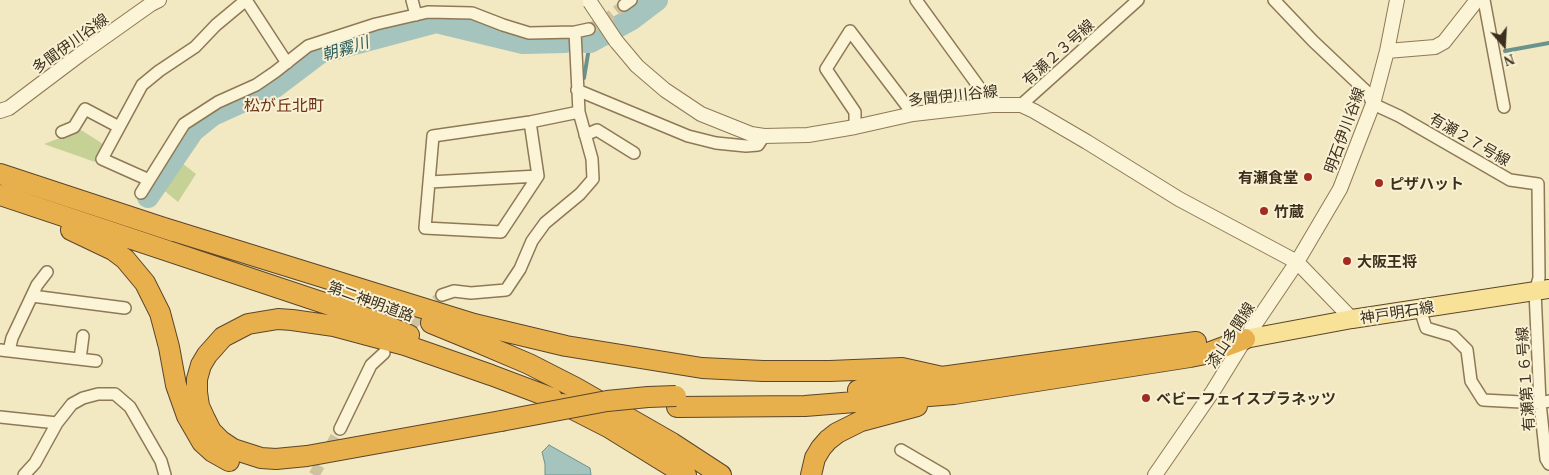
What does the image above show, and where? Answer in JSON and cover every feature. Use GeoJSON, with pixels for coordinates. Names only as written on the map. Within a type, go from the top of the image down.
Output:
{"type":"FeatureCollection","features":[{"type":"Feature","properties":{"kind":"highway","name":"第二神明道路"},"geometry":{"type":"LineString","coordinates":[[0,174],[360,296],[484,344],[568,384],[629,417],[721,475]]}},
{"type":"Feature","properties":{"kind":"highway","name":"第二神明道路"},"geometry":{"type":"LineString","coordinates":[[0,194],[351,312],[462,355],[518,380],[608,427],[686,475]]}},
{"type":"Feature","properties":{"kind":"highway"},"geometry":{"type":"LineString","coordinates":[[29,205],[59,226],[113,250],[125,260],[145,283],[160,313],[176,385],[187,416],[202,442],[226,460],[258,470],[292,469],[502,426]]}},
{"type":"Feature","properties":{"kind":"highway"},"geometry":{"type":"LineString","coordinates":[[161,227],[474,324],[566,346],[702,368],[762,372],[902,368],[951,386]]}},
{"type":"Feature","properties":{"kind":"highway"},"geometry":{"type":"LineString","coordinates":[[552,398],[405,345],[334,326],[278,319],[248,324],[223,337],[207,355],[201,365],[197,379],[199,406],[211,431],[232,449],[260,458],[276,459],[608,411],[648,408],[676,402],[805,406],[1190,357],[1205,354],[1245,339]]}},
{"type":"Feature","properties":{"kind":"highway"},"geometry":{"type":"LineString","coordinates":[[811,475],[815,458],[821,448],[837,433],[861,421],[894,413],[951,386]]}},
{"type":"Feature","properties":{"kind":"main road","name":"神戸明石線"},"geometry":{"type":"LineString","coordinates":[[1245,339],[1352,319],[1542,290]]}},
{"type":"Feature","properties":{"kind":"street","name":"多聞伊川谷線"},"geometry":{"type":"LineString","coordinates":[[0,111],[10,108],[82,53],[159,0]]}},
{"type":"Feature","properties":{"kind":"street"},"geometry":{"type":"LineString","coordinates":[[148,180],[102,159],[142,86],[158,71],[195,47],[216,25],[246,0],[287,63]]}},
{"type":"Feature","properties":{"kind":"street"},"geometry":{"type":"LineString","coordinates":[[412,0],[416,15]]}},
{"type":"Feature","properties":{"kind":"street"},"geometry":{"type":"LineString","coordinates":[[916,0],[992,104]]}},
{"type":"Feature","properties":{"kind":"street","name":"有瀬２３号線"},"geometry":{"type":"LineString","coordinates":[[1020,105],[1138,0]]}},
{"type":"Feature","properties":{"kind":"street"},"geometry":{"type":"LineString","coordinates":[[1274,0],[1313,41],[1367,92],[1373,104]]}},
{"type":"Feature","properties":{"kind":"street","name":"明石伊川谷線"},"geometry":{"type":"LineString","coordinates":[[1297,262],[1340,189],[1373,104],[1387,52],[1397,0]]}},
{"type":"Feature","properties":{"kind":"street"},"geometry":{"type":"LineString","coordinates":[[1387,52],[1435,47],[1444,42],[1477,0]]}},
{"type":"Feature","properties":{"kind":"street"},"geometry":{"type":"LineString","coordinates":[[1484,0],[1504,107]]}},
{"type":"Feature","properties":{"kind":"street","name":"多聞伊川谷線"},"geometry":{"type":"LineString","coordinates":[[589,1],[616,41],[638,66],[665,90],[700,114],[750,134],[764,136],[808,135],[913,114],[992,104],[1020,105],[1034,111],[1087,142],[1180,199],[1297,262],[1352,319]]}},
{"type":"Feature","properties":{"kind":"street"},"geometry":{"type":"LineString","coordinates":[[141,193],[184,124],[218,102],[256,85],[308,46],[376,24],[428,12],[472,14],[529,33],[575,32],[589,29]]}},
{"type":"Feature","properties":{"kind":"street"},"geometry":{"type":"LineString","coordinates":[[855,127],[855,112],[826,69],[850,31],[913,114]]}},
{"type":"Feature","properties":{"kind":"street"},"geometry":{"type":"LineString","coordinates":[[442,295],[454,291],[471,293],[506,290],[520,269],[532,241],[545,223],[580,194],[593,179],[592,159],[579,112],[575,32]]}},
{"type":"Feature","properties":{"kind":"street"},"geometry":{"type":"LineString","coordinates":[[578,90],[688,136],[706,141],[746,146],[758,145],[764,136]]}},
{"type":"Feature","properties":{"kind":"street","name":"有瀬２７号線"},"geometry":{"type":"LineString","coordinates":[[1373,104],[1399,116],[1510,180],[1544,183],[1539,278],[1542,290]]}},
{"type":"Feature","properties":{"kind":"street"},"geometry":{"type":"LineString","coordinates":[[62,132],[74,127],[85,109],[119,127]]}},
{"type":"Feature","properties":{"kind":"street"},"geometry":{"type":"LineString","coordinates":[[530,122],[538,176],[501,232],[425,228],[433,136],[530,122],[579,112]]}},
{"type":"Feature","properties":{"kind":"street"},"geometry":{"type":"LineString","coordinates":[[585,135],[597,130],[634,153]]}},
{"type":"Feature","properties":{"kind":"street"},"geometry":{"type":"LineString","coordinates":[[430,182],[538,176]]}},
{"type":"Feature","properties":{"kind":"street","name":"漆山多聞線"},"geometry":{"type":"LineString","coordinates":[[1155,475],[1213,391],[1245,339],[1297,262]]}},
{"type":"Feature","properties":{"kind":"street"},"geometry":{"type":"LineString","coordinates":[[47,272],[37,285],[5,351],[96,361]]}},
{"type":"Feature","properties":{"kind":"street","name":"有瀬第１６号線"},"geometry":{"type":"LineString","coordinates":[[1542,290],[1546,459],[1549,464]]}},
{"type":"Feature","properties":{"kind":"street"},"geometry":{"type":"LineString","coordinates":[[32,296],[125,308]]}},
{"type":"Feature","properties":{"kind":"street"},"geometry":{"type":"LineString","coordinates":[[1420,309],[1426,328],[1453,336],[1466,350],[1471,381],[1483,400],[1545,402]]}},
{"type":"Feature","properties":{"kind":"street"},"geometry":{"type":"LineString","coordinates":[[80,359],[83,336]]}},
{"type":"Feature","properties":{"kind":"street"},"geometry":{"type":"LineString","coordinates":[[340,429],[371,365],[384,353]]}},
{"type":"Feature","properties":{"kind":"street"},"geometry":{"type":"LineString","coordinates":[[24,475],[35,463],[57,423],[72,404],[83,398],[98,394],[115,394],[130,407],[161,461],[165,475]]}},
{"type":"Feature","properties":{"kind":"street"},"geometry":{"type":"LineString","coordinates":[[0,417],[57,423]]}},
{"type":"Feature","properties":{"kind":"street"},"geometry":{"type":"LineString","coordinates":[[901,450],[944,475]]}},
{"type":"Feature","properties":{"kind":"green space"},"geometry":{"type":"Polygon","coordinates":[[[81,130],[103,144],[95,162],[44,144],[81,130]]]}},
{"type":"Feature","properties":{"kind":"green space"},"geometry":{"type":"Polygon","coordinates":[[[178,160],[196,174],[178,202],[160,187],[178,160]]]}},
{"type":"Feature","properties":{"kind":"water"},"geometry":{"type":"Polygon","coordinates":[[[549,445],[590,468],[591,475],[545,475],[542,452],[549,445]]]}},
{"type":"Feature","properties":{"kind":"waterway","name":"朝霧川"},"geometry":{"type":"LineString","coordinates":[[586,42],[590,42],[632,19],[657,0]]}},
{"type":"Feature","properties":{"kind":"waterway","name":"朝霧川"},"geometry":{"type":"LineString","coordinates":[[148,197],[193,131],[213,115],[275,87],[320,53],[436,22],[523,43],[565,42]]}},
{"type":"Feature","properties":{"kind":"waterway"},"geometry":{"type":"LineString","coordinates":[[584,78],[590,42]]}},
{"type":"Feature","properties":{"kind":"waterway"},"geometry":{"type":"LineString","coordinates":[[1505,51],[1549,43]]}},
{"type":"Feature","properties":{"kind":"tunnel"},"geometry":{"type":"LineString","coordinates":[[589,29],[604,21],[624,5]]}},
{"type":"Feature","properties":{"kind":"tunnel"},"geometry":{"type":"LineString","coordinates":[[401,336],[442,295]]}},
{"type":"Feature","properties":{"kind":"tunnel"},"geometry":{"type":"LineString","coordinates":[[314,475],[340,429]]}},
{"type":"Feature","properties":{"kind":"place","name":"有瀬食堂"},"geometry":{"type":"Point","coordinates":[1308,177]}},
{"type":"Feature","properties":{"kind":"place","name":"ピザハット"},"geometry":{"type":"Point","coordinates":[1379,183]}},
{"type":"Feature","properties":{"kind":"place","name":"竹蔵"},"geometry":{"type":"Point","coordinates":[1264,211]}},
{"type":"Feature","properties":{"kind":"place","name":"大阪王将"},"geometry":{"type":"Point","coordinates":[1347,261]}},
{"type":"Feature","properties":{"kind":"place","name":"ベビーフェイスプラネッツ"},"geometry":{"type":"Point","coordinates":[1146,398]}},
{"type":"Feature","properties":{"kind":"district","name":"松が丘北町"},"geometry":{"type":"Point","coordinates":[284,105]}}]}
